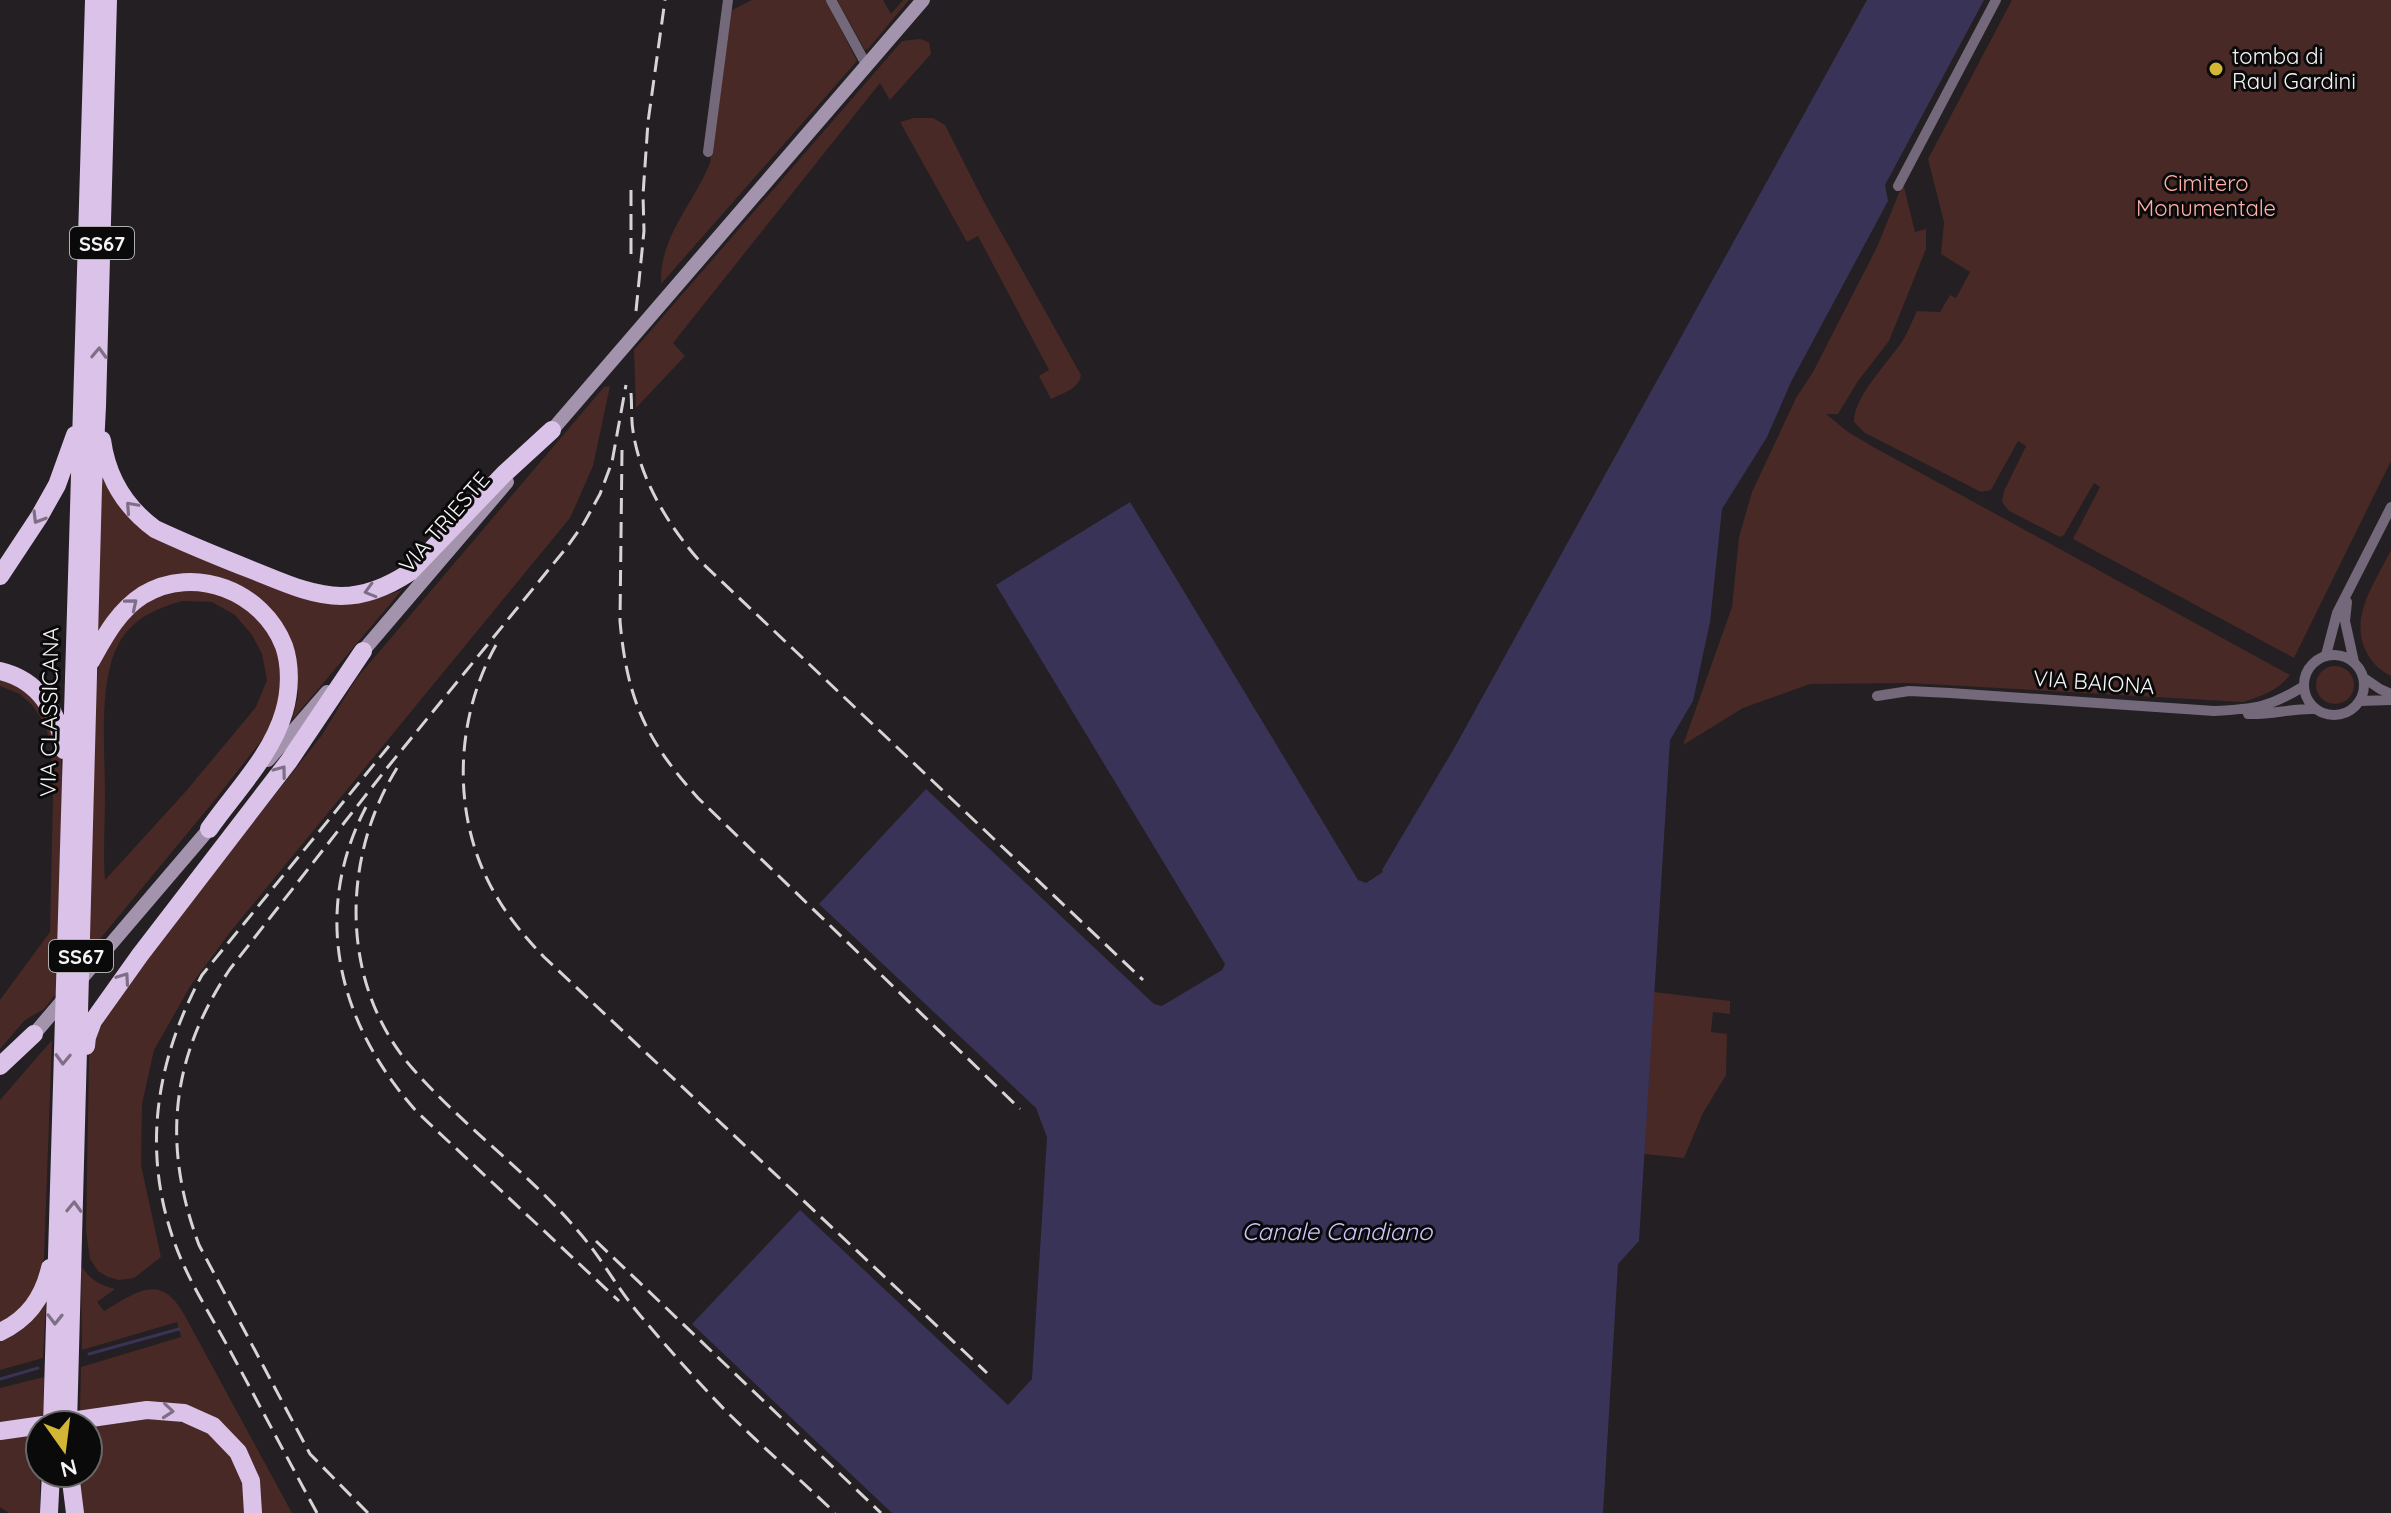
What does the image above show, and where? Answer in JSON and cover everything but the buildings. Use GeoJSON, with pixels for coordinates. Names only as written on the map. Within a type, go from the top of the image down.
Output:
{"type":"FeatureCollection","features":[{"type":"Feature","properties":{"kind":"highway","name":"VIA CLASSICANA"},"geometry":{"type":"LineString","coordinates":[[52,1409],[94,0]]}},
{"type":"Feature","properties":{"kind":"highway","name":"VIA CLASSICANA"},"geometry":{"type":"LineString","coordinates":[[68,1409],[108,0]]}},
{"type":"Feature","properties":{"kind":"highway"},"geometry":{"type":"LineString","coordinates":[[97,406],[104,456],[114,482],[123,498],[143,520],[191,546],[313,592],[337,596],[374,590],[410,572],[504,474],[552,430]]}},
{"type":"Feature","properties":{"kind":"highway","name":"SS67"},"geometry":{"type":"LineString","coordinates":[[0,576],[57,485],[81,421]]}},
{"type":"Feature","properties":{"kind":"highway"},"geometry":{"type":"LineString","coordinates":[[88,667],[106,633],[125,609],[145,594],[164,586],[205,581],[229,589],[252,604],[272,624],[285,647],[289,678],[284,711],[273,740],[209,829]]}},
{"type":"Feature","properties":{"kind":"highway"},"geometry":{"type":"LineString","coordinates":[[76,1156],[87,1037],[93,1021],[289,761],[363,651]]}},
{"type":"Feature","properties":{"kind":"highway"},"geometry":{"type":"LineString","coordinates":[[0,671],[26,682],[44,697],[61,727],[64,818],[70,869]]}},
{"type":"Feature","properties":{"kind":"highway"},"geometry":{"type":"LineString","coordinates":[[0,1066],[39,1029]]}},
{"type":"Feature","properties":{"kind":"highway"},"geometry":{"type":"LineString","coordinates":[[0,1332],[33,1308],[46,1287],[57,1238]]}},
{"type":"Feature","properties":{"kind":"highway"},"geometry":{"type":"LineString","coordinates":[[0,1431],[147,1410],[184,1413],[213,1426],[238,1452],[251,1481],[253,1513]]}},
{"type":"Feature","properties":{"kind":"highway"},"geometry":{"type":"LineString","coordinates":[[49,1513],[50,1489]]}},
{"type":"Feature","properties":{"kind":"highway"},"geometry":{"type":"LineString","coordinates":[[66,1513],[67,1489]]}},
{"type":"Feature","properties":{"kind":"highway"},"geometry":{"type":"LineString","coordinates":[[71,1489],[75,1513]]}},
{"type":"Feature","properties":{"kind":"main road","name":"VIA TRIESTE"},"geometry":{"type":"LineString","coordinates":[[0,1074],[923,0]]}},
{"type":"Feature","properties":{"kind":"street"},"geometry":{"type":"LineString","coordinates":[[708,152],[728,0]]}},
{"type":"Feature","properties":{"kind":"street"},"geometry":{"type":"LineString","coordinates":[[831,0],[867,66]]}},
{"type":"Feature","properties":{"kind":"street"},"geometry":{"type":"LineString","coordinates":[[1898,186],[1996,0]]}},
{"type":"Feature","properties":{"kind":"street"},"geometry":{"type":"LineString","coordinates":[[2326,655],[2337,613],[2391,507]]}},
{"type":"Feature","properties":{"kind":"street"},"geometry":{"type":"LineString","coordinates":[[2347,596],[2345,621],[2354,662],[2364,678],[2391,694]]}},
{"type":"Feature","properties":{"kind":"street"},"geometry":{"type":"LineString","coordinates":[[2354,662],[2338,655],[2326,655],[2312,664],[2304,686],[2309,703],[2324,714],[2344,714],[2360,701],[2364,678]]}},
{"type":"Feature","properties":{"kind":"street","name":"VIA BAIONA"},"geometry":{"type":"LineString","coordinates":[[1877,696],[1909,691],[2214,711],[2253,709],[2274,704],[2304,686]]}},
{"type":"Feature","properties":{"kind":"street"},"geometry":{"type":"LineString","coordinates":[[2360,701],[2391,700]]}},
{"type":"Feature","properties":{"kind":"street"},"geometry":{"type":"LineString","coordinates":[[2214,711],[2262,715],[2295,708],[2315,709]]}},
{"type":"Feature","properties":{"kind":"green space"},"geometry":{"type":"Polygon","coordinates":[[[752,0],[826,0],[857,61],[661,284],[665,251],[671,236],[710,163],[732,10],[752,0]]]}},
{"type":"Feature","properties":{"kind":"green space"},"geometry":{"type":"Polygon","coordinates":[[[837,0],[883,0],[891,14],[903,0],[909,0],[865,50],[837,0]]]}},
{"type":"Feature","properties":{"kind":"green space","name":"Cimitero Monumentale"},"geometry":{"type":"Polygon","coordinates":[[[2012,0],[2391,0],[2391,461],[2294,658],[2073,539],[2100,487],[2094,483],[2060,537],[2009,511],[2002,502],[2004,491],[2026,446],[2018,441],[1991,490],[1981,492],[1865,433],[1854,422],[1855,412],[1865,391],[1903,340],[1917,311],[1940,312],[1950,295],[1956,298],[1970,272],[1941,254],[1944,222],[1928,159],[2012,0]]]}},
{"type":"Feature","properties":{"kind":"green space"},"geometry":{"type":"Polygon","coordinates":[[[920,39],[929,42],[931,54],[890,100],[880,83],[673,343],[685,356],[636,408],[634,350],[902,41],[920,39]]]}},
{"type":"Feature","properties":{"kind":"green space"},"geometry":{"type":"Polygon","coordinates":[[[933,118],[945,125],[983,200],[1081,375],[1070,390],[1051,399],[1039,376],[1049,370],[978,236],[967,242],[900,122],[933,118]]]}},
{"type":"Feature","properties":{"kind":"green space"},"geometry":{"type":"Polygon","coordinates":[[[1903,183],[1915,232],[1926,229],[1926,249],[1889,341],[1858,381],[1838,414],[1826,414],[1877,449],[2290,675],[2275,689],[2243,702],[1909,683],[1810,684],[1743,708],[1683,745],[1732,607],[1739,537],[1752,492],[1796,398],[1813,372],[1877,247],[1903,183]]]}},
{"type":"Feature","properties":{"kind":"green space"},"geometry":{"type":"Polygon","coordinates":[[[610,386],[593,466],[570,518],[231,931],[191,985],[154,1050],[142,1104],[141,1165],[161,1257],[134,1278],[119,1280],[108,1277],[98,1271],[90,1259],[86,1231],[89,1057],[109,1011],[125,985],[322,735],[356,679],[604,387],[610,386]]]}},
{"type":"Feature","properties":{"kind":"green space"},"geometry":{"type":"Polygon","coordinates":[[[101,469],[139,527],[163,543],[282,589],[374,599],[402,590],[292,720],[298,696],[296,658],[249,593],[159,584],[94,644],[101,469]]]}},
{"type":"Feature","properties":{"kind":"green space"},"geometry":{"type":"Polygon","coordinates":[[[2391,550],[2391,676],[2368,655],[2360,628],[2371,588],[2391,550]]]}},
{"type":"Feature","properties":{"kind":"green space"},"geometry":{"type":"Polygon","coordinates":[[[195,588],[221,592],[258,616],[280,650],[284,684],[272,727],[85,957],[99,664],[104,650],[131,613],[154,598],[195,588]],[[183,601],[146,615],[125,634],[112,659],[104,717],[105,880],[187,790],[256,707],[267,680],[262,654],[252,635],[235,615],[212,602],[183,601]]]}},
{"type":"Feature","properties":{"kind":"green space"},"geometry":{"type":"Polygon","coordinates":[[[2335,666],[2349,671],[2354,685],[2349,699],[2335,704],[2321,699],[2316,685],[2321,671],[2335,666]]]}},
{"type":"Feature","properties":{"kind":"green space"},"geometry":{"type":"Polygon","coordinates":[[[0,677],[36,698],[60,743],[62,777],[59,990],[44,1009],[25,1020],[0,1049],[0,1000],[50,932],[53,797],[51,744],[45,724],[20,694],[0,686],[0,677]]]}},
{"type":"Feature","properties":{"kind":"green space"},"geometry":{"type":"Polygon","coordinates":[[[1654,992],[1730,1001],[1730,1014],[1713,1012],[1711,1032],[1727,1034],[1726,1075],[1703,1113],[1684,1158],[1644,1154],[1654,992]]]}},
{"type":"Feature","properties":{"kind":"green space"},"geometry":{"type":"Polygon","coordinates":[[[52,1040],[42,1272],[32,1299],[0,1326],[0,1100],[52,1040]]]}},
{"type":"Feature","properties":{"kind":"green space"},"geometry":{"type":"Polygon","coordinates":[[[81,1266],[95,1281],[115,1289],[97,1302],[104,1311],[138,1292],[158,1290],[167,1294],[185,1316],[292,1513],[259,1513],[223,1425],[104,1414],[104,1409],[80,1409],[81,1367],[181,1337],[177,1322],[82,1350],[81,1266]]]}},
{"type":"Feature","properties":{"kind":"green space"},"geometry":{"type":"Polygon","coordinates":[[[46,1302],[43,1358],[0,1370],[0,1341],[46,1302]]]}},
{"type":"Feature","properties":{"kind":"green space"},"geometry":{"type":"Polygon","coordinates":[[[44,1377],[43,1409],[24,1409],[24,1422],[0,1426],[0,1388],[44,1377]]]}},
{"type":"Feature","properties":{"kind":"green space"},"geometry":{"type":"Polygon","coordinates":[[[151,1419],[174,1421],[209,1433],[232,1456],[244,1491],[246,1513],[78,1513],[77,1489],[104,1489],[104,1425],[151,1419]]]}},
{"type":"Feature","properties":{"kind":"green space"},"geometry":{"type":"Polygon","coordinates":[[[24,1436],[24,1489],[40,1489],[40,1513],[9,1513],[0,1507],[0,1439],[24,1436]]]}},
{"type":"Feature","properties":{"kind":"water","name":"Canale Candiano"},"geometry":{"type":"Polygon","coordinates":[[[1867,0],[1984,0],[1885,185],[1888,201],[1791,382],[1767,437],[1722,509],[1710,622],[1693,701],[1670,740],[1639,1241],[1618,1264],[1603,1513],[892,1513],[692,1324],[800,1210],[1008,1405],[1032,1379],[1047,1137],[1036,1108],[819,904],[926,789],[1154,1004],[1162,1006],[1222,970],[1225,964],[996,585],[1130,502],[1358,880],[1366,883],[1383,872],[1867,0]]]}},
{"type":"Feature","properties":{"kind":"waterway"},"geometry":{"type":"LineString","coordinates":[[89,1354],[179,1329]]}},
{"type":"Feature","properties":{"kind":"waterway"},"geometry":{"type":"LineString","coordinates":[[0,1379],[38,1368]]}},
{"type":"Feature","properties":{"kind":"railway"},"geometry":{"type":"LineString","coordinates":[[636,311],[644,231],[648,122],[665,0]]}},
{"type":"Feature","properties":{"kind":"railway"},"geometry":{"type":"LineString","coordinates":[[631,190],[631,254]]}},
{"type":"Feature","properties":{"kind":"railway"},"geometry":{"type":"LineString","coordinates":[[368,1513],[310,1454],[199,1245],[187,1208],[177,1138],[178,1103],[184,1069],[210,1002],[230,969],[584,523],[600,494],[612,462],[626,385]]}},
{"type":"Feature","properties":{"kind":"railway"},"geometry":{"type":"LineString","coordinates":[[631,393],[636,448],[648,482],[675,530],[697,558],[1143,980]]}},
{"type":"Feature","properties":{"kind":"railway"},"geometry":{"type":"LineString","coordinates":[[622,450],[620,621],[634,696],[652,737],[698,798],[1020,1109]]}},
{"type":"Feature","properties":{"kind":"railway"},"geometry":{"type":"LineString","coordinates":[[496,645],[472,706],[465,739],[463,772],[465,806],[472,838],[483,869],[503,907],[544,957],[987,1373]]}},
{"type":"Feature","properties":{"kind":"railway"},"geometry":{"type":"LineString","coordinates":[[317,1513],[180,1257],[158,1175],[158,1106],[174,1040],[202,975],[389,746]]}},
{"type":"Feature","properties":{"kind":"railway"},"geometry":{"type":"LineString","coordinates":[[397,768],[378,804],[365,842],[358,882],[356,922],[361,962],[372,1000],[389,1036],[433,1090],[559,1209],[639,1314],[713,1398],[835,1513]]}},
{"type":"Feature","properties":{"kind":"railway"},"geometry":{"type":"LineString","coordinates":[[366,807],[349,848],[339,888],[337,928],[341,967],[352,1006],[368,1043],[417,1112],[619,1301]]}},
{"type":"Feature","properties":{"kind":"railway"},"geometry":{"type":"LineString","coordinates":[[596,1241],[881,1513]]}},
{"type":"Feature","properties":{"kind":"place","name":"tomba di Raul Gardini"},"geometry":{"type":"Point","coordinates":[2216,69]}}]}
